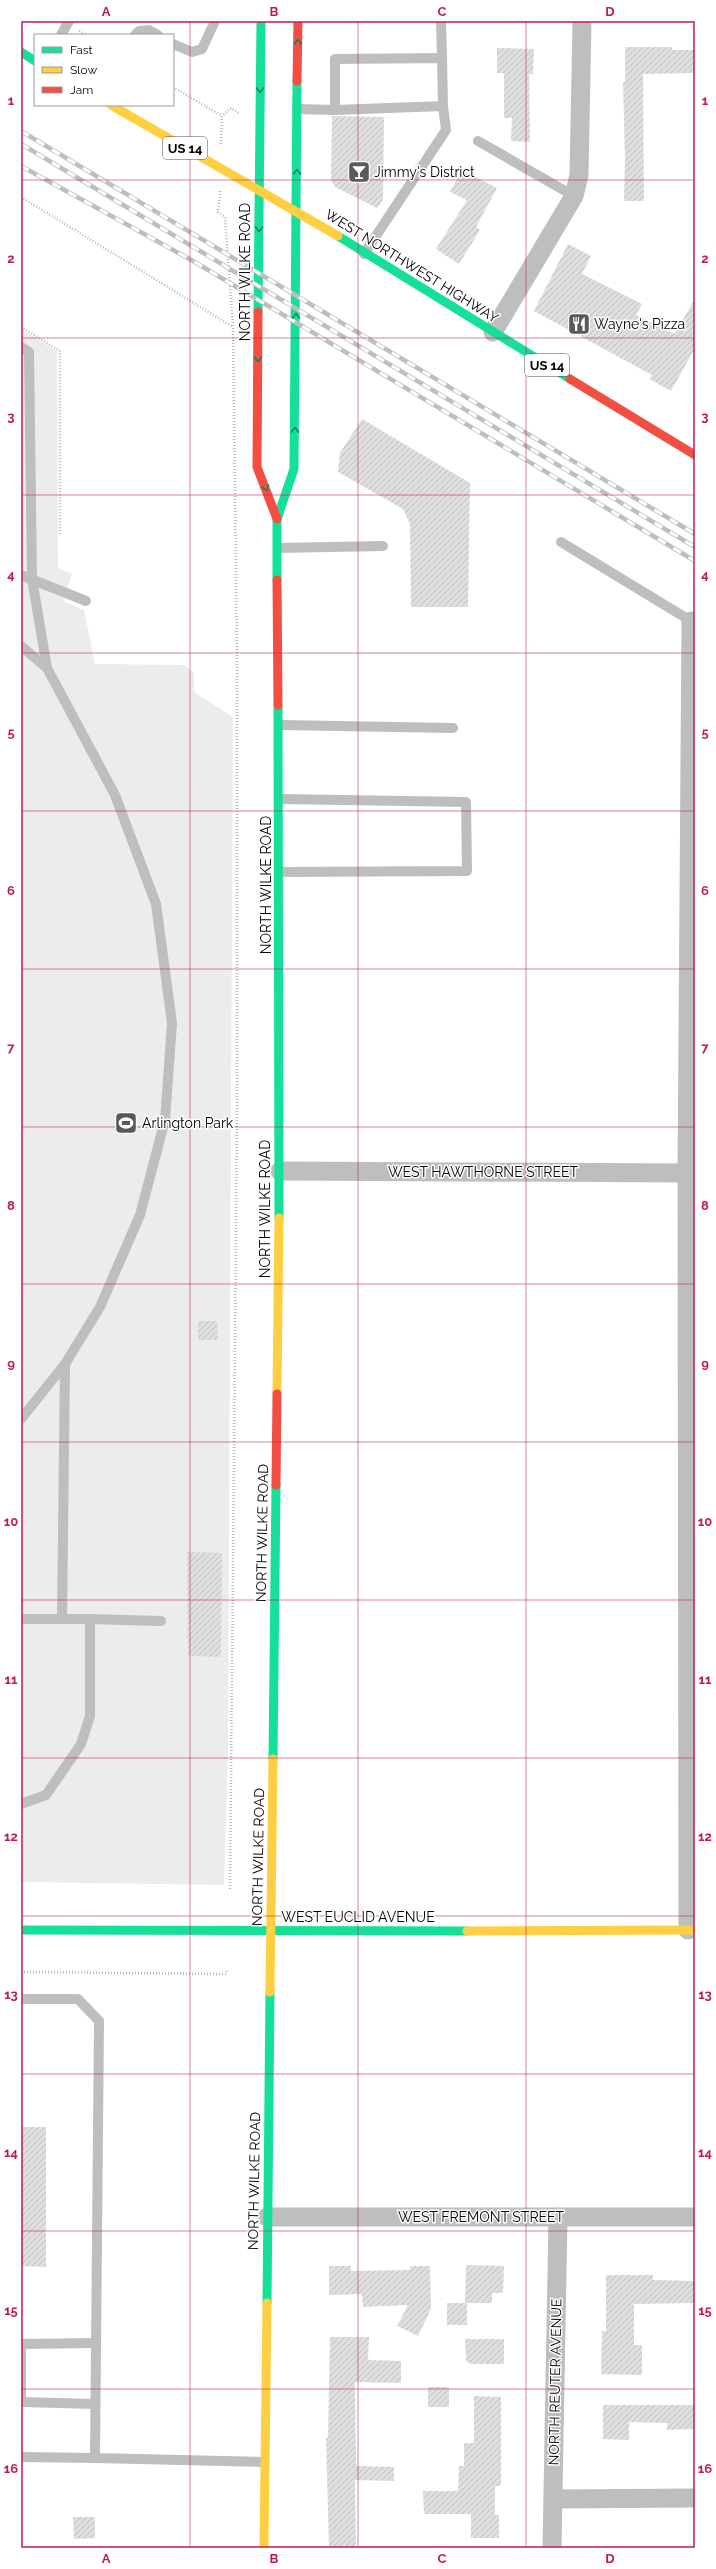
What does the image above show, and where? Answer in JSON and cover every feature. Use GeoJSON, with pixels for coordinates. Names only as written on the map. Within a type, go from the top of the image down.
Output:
{"type":"FeatureCollection","features":[{"type":"Feature","properties":{"kind":"main road","name":"NORTH WILKE ROAD"},"geometry":{"type":"LineString","coordinates":[[261,21],[257,467],[277,519],[280,725],[280,1171],[264,2548]]}},
{"type":"Feature","properties":{"kind":"main road","name":"NORTH WILKE ROAD"},"geometry":{"type":"LineString","coordinates":[[277,519],[294,469],[298,21]]}},
{"type":"Feature","properties":{"kind":"main road"},"geometry":{"type":"LineString","coordinates":[[21,52],[34,60]]}},
{"type":"Feature","properties":{"kind":"main road","name":"WEST NORTHWEST HIGHWAY"},"geometry":{"type":"LineString","coordinates":[[113,106],[297,211],[364,254],[695,455]]}},
{"type":"Feature","properties":{"kind":"main road","name":"WEST EUCLID AVENUE"},"geometry":{"type":"LineString","coordinates":[[21,1930],[271,1932],[691,1930]]}},
{"type":"Feature","properties":{"kind":"street"},"geometry":{"type":"LineString","coordinates":[[493,332],[574,196],[579,175],[582,21]]}},
{"type":"Feature","properties":{"kind":"street"},"geometry":{"type":"LineString","coordinates":[[691,621],[693,847],[687,1173],[691,1520],[691,1930]]}},
{"type":"Feature","properties":{"kind":"street","name":"WEST HAWTHORNE STREET"},"geometry":{"type":"LineString","coordinates":[[280,1171],[687,1173]]}},
{"type":"Feature","properties":{"kind":"street","name":"WEST FREMONT STREET"},"geometry":{"type":"LineString","coordinates":[[267,2218],[558,2216],[695,2217]]}},
{"type":"Feature","properties":{"kind":"street","name":"NORTH REUTER AVENUE"},"geometry":{"type":"LineString","coordinates":[[552,2548],[558,2216]]}},
{"type":"Feature","properties":{"kind":"street"},"geometry":{"type":"LineString","coordinates":[[553,2499],[695,2498]]}},
{"type":"Feature","properties":{"kind":"lane"},"geometry":{"type":"LineString","coordinates":[[62,34],[69,21]]}},
{"type":"Feature","properties":{"kind":"lane"},"geometry":{"type":"LineString","coordinates":[[174,44],[192,52],[202,49],[215,21]]}},
{"type":"Feature","properties":{"kind":"lane"},"geometry":{"type":"LineString","coordinates":[[364,254],[446,130],[443,106],[441,21]]}},
{"type":"Feature","properties":{"kind":"lane"},"geometry":{"type":"LineString","coordinates":[[136,34],[139,31],[149,30],[156,34]]}},
{"type":"Feature","properties":{"kind":"lane"},"geometry":{"type":"LineString","coordinates":[[335,110],[335,59],[442,58]]}},
{"type":"Feature","properties":{"kind":"lane"},"geometry":{"type":"LineString","coordinates":[[297,109],[335,110],[443,106]]}},
{"type":"Feature","properties":{"kind":"lane"},"geometry":{"type":"LineString","coordinates":[[478,141],[574,196]]}},
{"type":"Feature","properties":{"kind":"lane"},"geometry":{"type":"LineString","coordinates":[[21,347],[30,352],[32,580],[47,668],[115,795],[156,904],[172,1023],[165,1120],[140,1215],[100,1307],[65,1364],[21,1419]]}},
{"type":"Feature","properties":{"kind":"lane"},"geometry":{"type":"LineString","coordinates":[[561,542],[691,621]]}},
{"type":"Feature","properties":{"kind":"lane"},"geometry":{"type":"LineString","coordinates":[[278,548],[383,546]]}},
{"type":"Feature","properties":{"kind":"lane"},"geometry":{"type":"LineString","coordinates":[[21,575],[86,601]]}},
{"type":"Feature","properties":{"kind":"lane"},"geometry":{"type":"LineString","coordinates":[[21,646],[47,668]]}},
{"type":"Feature","properties":{"kind":"lane"},"geometry":{"type":"LineString","coordinates":[[280,725],[453,728]]}},
{"type":"Feature","properties":{"kind":"lane"},"geometry":{"type":"LineString","coordinates":[[280,799],[466,802],[467,871],[280,872]]}},
{"type":"Feature","properties":{"kind":"lane"},"geometry":{"type":"LineString","coordinates":[[62,1619],[65,1364]]}},
{"type":"Feature","properties":{"kind":"lane"},"geometry":{"type":"LineString","coordinates":[[21,1619],[161,1621]]}},
{"type":"Feature","properties":{"kind":"lane"},"geometry":{"type":"LineString","coordinates":[[21,1804],[46,1795],[82,1744],[90,1716],[90,1619]]}},
{"type":"Feature","properties":{"kind":"lane"},"geometry":{"type":"LineString","coordinates":[[21,1999],[78,1999],[99,2021],[95,2458]]}},
{"type":"Feature","properties":{"kind":"lane"},"geometry":{"type":"LineString","coordinates":[[95,2343],[21,2344],[22,2402],[95,2404]]}},
{"type":"Feature","properties":{"kind":"lane"},"geometry":{"type":"LineString","coordinates":[[21,2457],[264,2462]]}},
{"type":"Feature","properties":{"kind":"path"},"geometry":{"type":"LineString","coordinates":[[174,88],[222,116],[231,108],[233,110]]}},
{"type":"Feature","properties":{"kind":"path"},"geometry":{"type":"LineString","coordinates":[[21,197],[233,326]]}},
{"type":"Feature","properties":{"kind":"path"},"geometry":{"type":"LineString","coordinates":[[220,206],[218,212],[225,217],[233,326],[237,656],[237,1117],[230,1891]]}},
{"type":"Feature","properties":{"kind":"path"},"geometry":{"type":"LineString","coordinates":[[21,328],[60,351],[60,534]]}},
{"type":"Feature","properties":{"kind":"path"},"geometry":{"type":"LineString","coordinates":[[21,1972],[226,1974],[227,1970]]}},
{"type":"Feature","properties":{"kind":"shaded area","name":"Arlington Park"},"geometry":{"type":"Polygon","coordinates":[[[21,329],[57,351],[58,568],[72,574],[63,601],[84,610],[95,664],[185,665],[194,673],[194,692],[233,717],[228,1754],[224,1885],[21,1882],[21,329]]]}},
{"type":"Feature","properties":{"kind":"building"},"geometry":{"type":"Polygon","coordinates":[[[625,47],[672,47],[672,50],[695,50],[695,73],[643,74],[644,201],[624,201],[625,158],[623,82],[625,82],[625,47]]]}},
{"type":"Feature","properties":{"kind":"building"},"geometry":{"type":"Polygon","coordinates":[[[497,48],[534,49],[533,74],[529,74],[530,142],[511,141],[512,118],[504,118],[504,73],[497,73],[497,48]]]}},
{"type":"Feature","properties":{"kind":"building"},"geometry":{"type":"Polygon","coordinates":[[[332,116],[384,117],[383,200],[377,208],[335,187],[331,180],[332,116]]]}},
{"type":"Feature","properties":{"kind":"building"},"geometry":{"type":"Polygon","coordinates":[[[462,170],[497,188],[476,227],[480,230],[459,264],[436,249],[467,200],[450,192],[462,170]]]}},
{"type":"Feature","properties":{"kind":"building"},"geometry":{"type":"Polygon","coordinates":[[[568,244],[591,256],[582,274],[642,304],[636,315],[675,334],[695,298],[695,348],[671,391],[649,379],[652,375],[534,311],[568,244]]]}},
{"type":"Feature","properties":{"kind":"building"},"geometry":{"type":"Polygon","coordinates":[[[362,419],[470,483],[468,607],[411,607],[410,524],[403,509],[338,472],[340,453],[362,419]]]}},
{"type":"Feature","properties":{"kind":"building"},"geometry":{"type":"Polygon","coordinates":[[[198,1321],[217,1321],[218,1340],[198,1340],[198,1321]]]}},
{"type":"Feature","properties":{"kind":"building"},"geometry":{"type":"Polygon","coordinates":[[[187,1552],[222,1553],[221,1657],[188,1656],[187,1552]]]}},
{"type":"Feature","properties":{"kind":"building"},"geometry":{"type":"Polygon","coordinates":[[[21,2127],[46,2127],[46,2267],[21,2266],[21,2127]]]}},
{"type":"Feature","properties":{"kind":"building"},"geometry":{"type":"Polygon","coordinates":[[[466,2265],[504,2266],[503,2293],[492,2293],[492,2303],[467,2303],[467,2325],[447,2325],[447,2303],[465,2303],[466,2265]]]}},
{"type":"Feature","properties":{"kind":"building"},"geometry":{"type":"Polygon","coordinates":[[[329,2266],[351,2266],[351,2271],[410,2270],[410,2266],[430,2266],[431,2309],[418,2336],[397,2326],[408,2305],[363,2307],[362,2294],[329,2295],[329,2266]]]}},
{"type":"Feature","properties":{"kind":"building"},"geometry":{"type":"Polygon","coordinates":[[[606,2275],[653,2275],[653,2280],[695,2281],[695,2303],[634,2304],[634,2345],[642,2345],[642,2375],[601,2374],[602,2331],[606,2331],[606,2275]]]}},
{"type":"Feature","properties":{"kind":"building"},"geometry":{"type":"Polygon","coordinates":[[[330,2337],[369,2337],[368,2360],[401,2361],[401,2383],[355,2382],[356,2466],[394,2467],[394,2481],[355,2480],[356,2548],[329,2548],[326,2438],[328,2438],[330,2337]]]}},
{"type":"Feature","properties":{"kind":"building"},"geometry":{"type":"Polygon","coordinates":[[[465,2339],[504,2339],[504,2364],[471,2364],[466,2361],[465,2339]]]}},
{"type":"Feature","properties":{"kind":"building"},"geometry":{"type":"Polygon","coordinates":[[[428,2387],[449,2387],[449,2407],[428,2407],[428,2387]]]}},
{"type":"Feature","properties":{"kind":"building"},"geometry":{"type":"Polygon","coordinates":[[[474,2396],[501,2397],[501,2486],[495,2486],[495,2515],[499,2515],[499,2538],[471,2538],[471,2514],[424,2514],[423,2491],[458,2491],[459,2466],[464,2466],[464,2443],[474,2443],[474,2396]]]}},
{"type":"Feature","properties":{"kind":"building"},"geometry":{"type":"Polygon","coordinates":[[[603,2405],[695,2405],[695,2429],[667,2430],[667,2423],[629,2422],[629,2440],[603,2439],[603,2405]]]}},
{"type":"Feature","properties":{"kind":"building"},"geometry":{"type":"Polygon","coordinates":[[[73,2517],[95,2517],[95,2538],[74,2539],[73,2517]]]}},
{"type":"Feature","properties":{"kind":"railway"},"geometry":{"type":"LineString","coordinates":[[21,131],[695,534]]}},
{"type":"Feature","properties":{"kind":"railway"},"geometry":{"type":"LineString","coordinates":[[21,144],[695,547]]}},
{"type":"Feature","properties":{"kind":"railway"},"geometry":{"type":"LineString","coordinates":[[21,166],[193,261],[695,561]]}},
{"type":"Feature","properties":{"kind":"traffic: fast"},"geometry":{"type":"LineString","coordinates":[[258,312],[261,21]]}},
{"type":"Feature","properties":{"kind":"traffic: fast"},"geometry":{"type":"LineString","coordinates":[[21,52],[34,60]]}},
{"type":"Feature","properties":{"kind":"traffic: fast"},"geometry":{"type":"LineString","coordinates":[[277,580],[277,519],[294,469],[297,81]]}},
{"type":"Feature","properties":{"kind":"traffic: fast"},"geometry":{"type":"LineString","coordinates":[[338,236],[570,379]]}},
{"type":"Feature","properties":{"kind":"traffic: fast"},"geometry":{"type":"LineString","coordinates":[[278,705],[279,1218]]}},
{"type":"Feature","properties":{"kind":"traffic: fast"},"geometry":{"type":"LineString","coordinates":[[273,1759],[276,1485]]}},
{"type":"Feature","properties":{"kind":"traffic: fast"},"geometry":{"type":"LineString","coordinates":[[21,1930],[467,1931]]}},
{"type":"Feature","properties":{"kind":"traffic: fast"},"geometry":{"type":"LineString","coordinates":[[267,2303],[270,1992]]}},
{"type":"Feature","properties":{"kind":"traffic: slow"},"geometry":{"type":"LineString","coordinates":[[113,106],[338,236]]}},
{"type":"Feature","properties":{"kind":"traffic: slow"},"geometry":{"type":"LineString","coordinates":[[277,1394],[279,1218]]}},
{"type":"Feature","properties":{"kind":"traffic: slow"},"geometry":{"type":"LineString","coordinates":[[270,1992],[273,1759]]}},
{"type":"Feature","properties":{"kind":"traffic: slow"},"geometry":{"type":"LineString","coordinates":[[467,1931],[695,1930]]}},
{"type":"Feature","properties":{"kind":"traffic: slow"},"geometry":{"type":"LineString","coordinates":[[264,2548],[267,2303]]}},
{"type":"Feature","properties":{"kind":"traffic: jam"},"geometry":{"type":"LineString","coordinates":[[297,81],[298,21]]}},
{"type":"Feature","properties":{"kind":"traffic: jam"},"geometry":{"type":"LineString","coordinates":[[258,312],[257,467],[277,519]]}},
{"type":"Feature","properties":{"kind":"traffic: jam"},"geometry":{"type":"LineString","coordinates":[[570,379],[695,455]]}},
{"type":"Feature","properties":{"kind":"traffic: jam"},"geometry":{"type":"LineString","coordinates":[[277,580],[278,705]]}},
{"type":"Feature","properties":{"kind":"traffic: jam"},"geometry":{"type":"LineString","coordinates":[[276,1485],[277,1394]]}},
{"type":"Feature","properties":{"kind":"place","name":"Jimmy's District"},"geometry":{"type":"Point","coordinates":[359,172]}},
{"type":"Feature","properties":{"kind":"place","name":"Wayne's Pizza"},"geometry":{"type":"Point","coordinates":[579,324]}},
{"type":"Feature","properties":{"kind":"place","name":"Arlington Park"},"geometry":{"type":"Point","coordinates":[126,1123]}}]}
